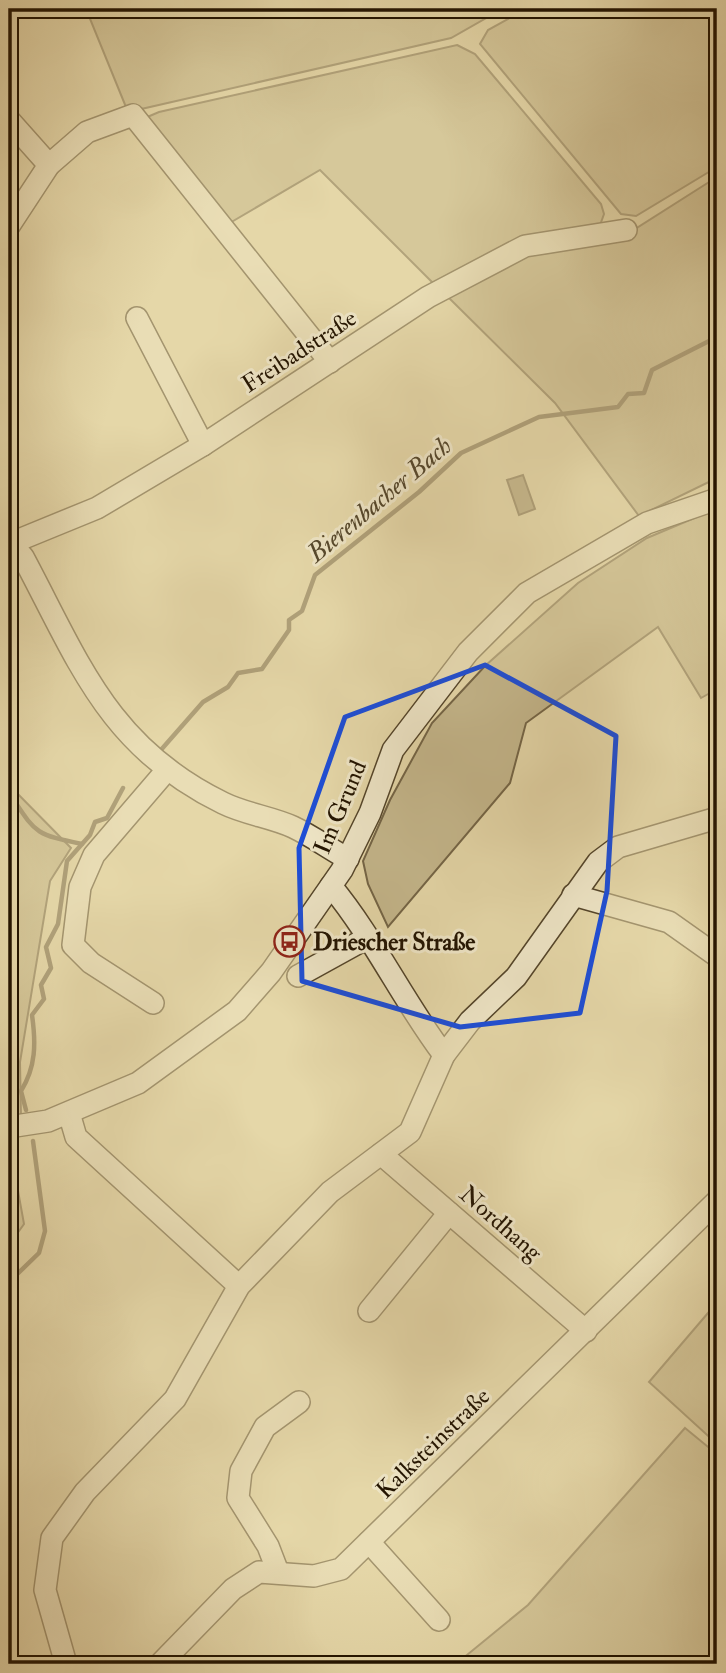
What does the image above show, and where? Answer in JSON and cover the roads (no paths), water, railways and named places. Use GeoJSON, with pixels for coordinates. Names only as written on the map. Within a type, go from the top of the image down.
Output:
{"type":"FeatureCollection","features":[{"type":"Feature","properties":{"kind":"street"},"geometry":{"type":"LineString","coordinates":[[9,226],[49,165],[87,132],[134,115],[330,362]]}},
{"type":"Feature","properties":{"kind":"street"},"geometry":{"type":"LineString","coordinates":[[9,120],[49,165]]}},
{"type":"Feature","properties":{"kind":"street","name":"Freibadstraße"},"geometry":{"type":"LineString","coordinates":[[10,543],[97,508],[203,445],[428,297],[525,246],[626,230]]}},
{"type":"Feature","properties":{"kind":"street"},"geometry":{"type":"LineString","coordinates":[[136,318],[203,445]]}},
{"type":"Feature","properties":{"kind":"street","name":"Im Grund"},"geometry":{"type":"LineString","coordinates":[[9,1127],[48,1121],[138,1083],[237,1011],[271,972],[331,886],[348,859],[370,813],[393,750],[468,653],[527,593],[647,523],[717,499]]}},
{"type":"Feature","properties":{"kind":"street"},"geometry":{"type":"LineString","coordinates":[[10,543],[23,556],[92,687],[122,728],[166,771],[224,804],[293,827],[348,859]]}},
{"type":"Feature","properties":{"kind":"street"},"geometry":{"type":"LineString","coordinates":[[153,1003],[90,963],[74,945],[80,887],[94,855],[166,771]]}},
{"type":"Feature","properties":{"kind":"street"},"geometry":{"type":"LineString","coordinates":[[66,1664],[45,1590],[52,1538],[86,1492],[175,1399],[239,1286],[331,1192],[410,1132],[444,1055],[470,1021],[516,977],[598,862],[618,848],[717,818]]}},
{"type":"Feature","properties":{"kind":"street"},"geometry":{"type":"LineString","coordinates":[[331,886],[418,1020],[444,1055]]}},
{"type":"Feature","properties":{"kind":"street"},"geometry":{"type":"LineString","coordinates":[[573,895],[669,922],[717,956]]}},
{"type":"Feature","properties":{"kind":"street"},"geometry":{"type":"LineString","coordinates":[[298,976],[367,938]]}},
{"type":"Feature","properties":{"kind":"street"},"geometry":{"type":"LineString","coordinates":[[69,1113],[76,1137],[239,1286]]}},
{"type":"Feature","properties":{"kind":"street","name":"Nordhang"},"geometry":{"type":"LineString","coordinates":[[381,1154],[586,1331]]}},
{"type":"Feature","properties":{"kind":"street","name":"Kalksteinstraße"},"geometry":{"type":"LineString","coordinates":[[160,1664],[233,1589],[260,1572],[314,1576],[341,1569],[717,1201]]}},
{"type":"Feature","properties":{"kind":"street"},"geometry":{"type":"LineString","coordinates":[[369,1311],[449,1213]]}},
{"type":"Feature","properties":{"kind":"street"},"geometry":{"type":"LineString","coordinates":[[278,1572],[268,1546],[238,1498],[241,1471],[265,1427],[299,1402]]}},
{"type":"Feature","properties":{"kind":"street"},"geometry":{"type":"LineString","coordinates":[[369,1542],[439,1620]]}},
{"type":"Feature","properties":{"kind":"waterway","name":"Bierenbacher Bach"},"geometry":{"type":"LineString","coordinates":[[160,751],[203,702],[228,687],[238,673],[262,669],[289,630],[289,620],[302,611],[315,575],[419,492],[461,453],[539,417],[618,407],[628,394],[644,393],[652,370],[717,337]]}},
{"type":"Feature","properties":{"kind":"waterway","name":"Bierenbacher Bach"},"geometry":{"type":"LineString","coordinates":[[26,1110],[21,1091],[30,1073],[34,1054],[32,1015],[44,999],[41,985],[51,968],[46,947],[58,924],[67,861],[90,835],[95,822],[107,818],[123,788]]}},
{"type":"Feature","properties":{"kind":"waterway"},"geometry":{"type":"LineString","coordinates":[[9,793],[37,830],[82,844]]}},
{"type":"Feature","properties":{"kind":"waterway","name":"Bierenbacher Bach"},"geometry":{"type":"LineString","coordinates":[[9,1282],[39,1253],[45,1231],[33,1141]]}},
{"type":"Feature","properties":{"kind":"place","name":"Driescher Straße"},"geometry":{"type":"Point","coordinates":[290,942]}}]}
